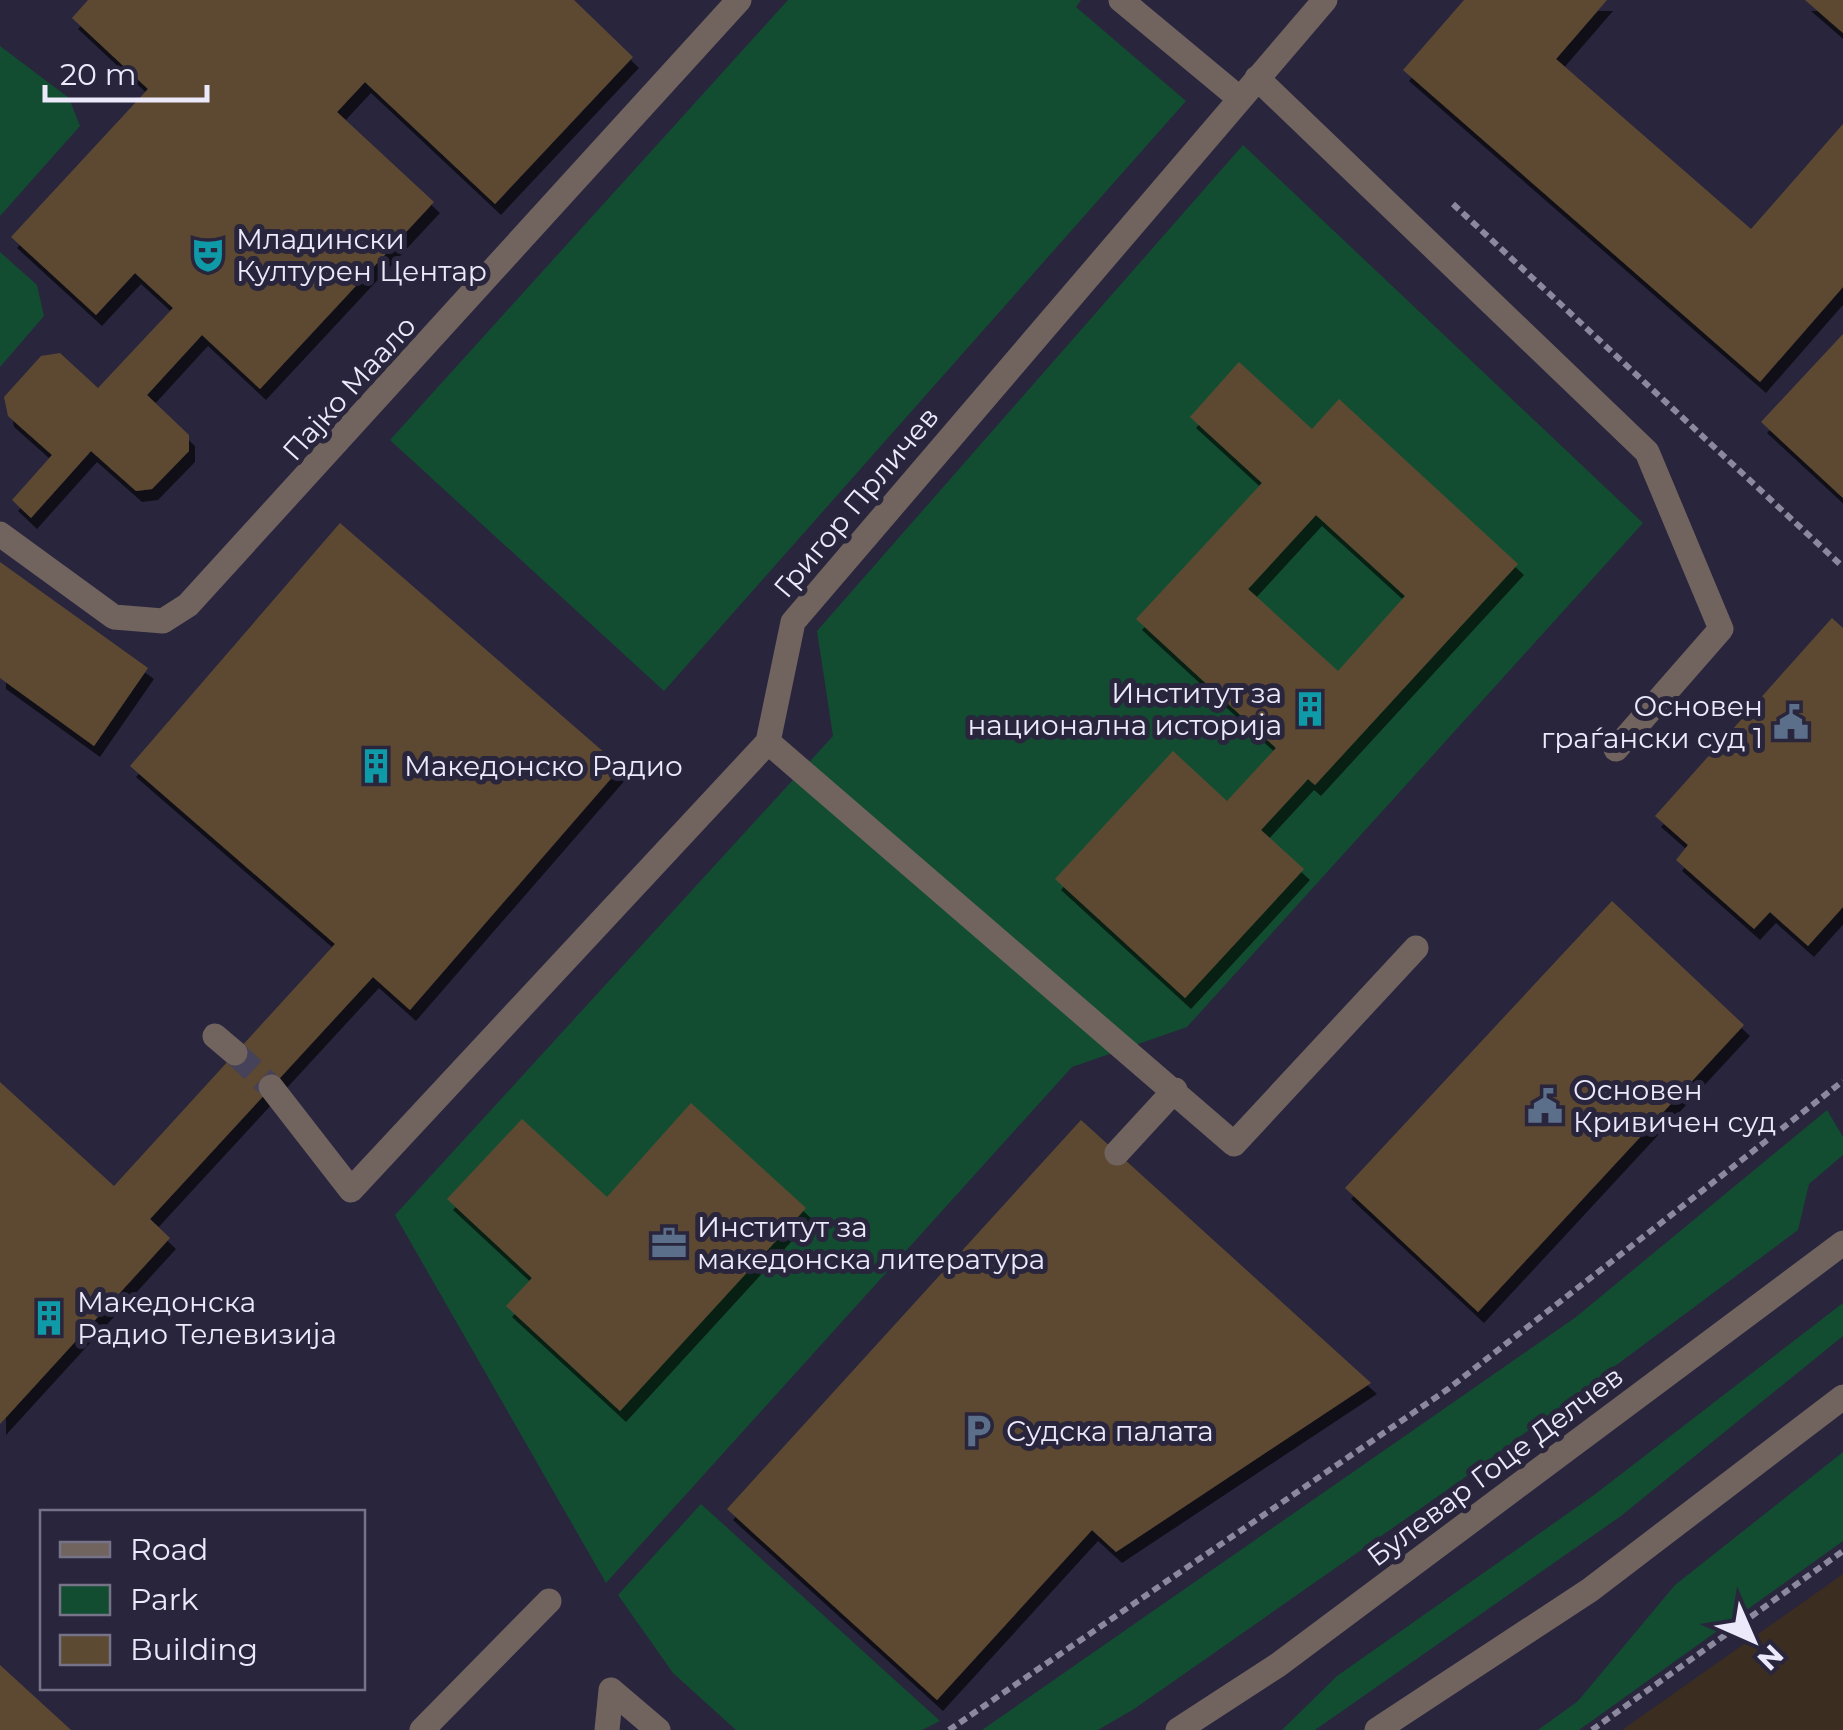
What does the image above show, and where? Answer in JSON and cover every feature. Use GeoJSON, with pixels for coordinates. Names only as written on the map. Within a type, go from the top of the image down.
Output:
{"type":"FeatureCollection","features":[{"type":"Feature","properties":{"kind":"street","name":"Пајко Маало"},"geometry":{"type":"LineString","coordinates":[[0,534],[114,618],[163,621],[188,605],[739,0]]}},
{"type":"Feature","properties":{"kind":"street"},"geometry":{"type":"LineString","coordinates":[[1122,0],[1239,98]]}},
{"type":"Feature","properties":{"kind":"street","name":"Григор Прличев"},"geometry":{"type":"LineString","coordinates":[[768,742],[793,622],[1325,0]]}},
{"type":"Feature","properties":{"kind":"street"},"geometry":{"type":"LineString","coordinates":[[1257,78],[1648,452],[1721,629],[1616,748]]}},
{"type":"Feature","properties":{"kind":"street"},"geometry":{"type":"LineString","coordinates":[[271,1086],[351,1190],[768,742],[1234,1144],[1416,948]]}},
{"type":"Feature","properties":{"kind":"street"},"geometry":{"type":"LineString","coordinates":[[1116,1153],[1175,1090]]}},
{"type":"Feature","properties":{"kind":"street","name":"Булевар Гоце Делчев"},"geometry":{"type":"LineString","coordinates":[[1178,1730],[1294,1654],[1843,1243]]}},
{"type":"Feature","properties":{"kind":"street"},"geometry":{"type":"LineString","coordinates":[[1377,1730],[1590,1590],[1843,1396]]}},
{"type":"Feature","properties":{"kind":"street"},"geometry":{"type":"LineString","coordinates":[[422,1730],[549,1601]]}},
{"type":"Feature","properties":{"kind":"street"},"geometry":{"type":"LineString","coordinates":[[608,1730],[610,1690],[658,1730]]}},
{"type":"Feature","properties":{"kind":"path"},"geometry":{"type":"LineString","coordinates":[[1442,194],[1843,568]]}},
{"type":"Feature","properties":{"kind":"path"},"geometry":{"type":"LineString","coordinates":[[949,1730],[1448,1389],[1843,1081]]}},
{"type":"Feature","properties":{"kind":"path"},"geometry":{"type":"LineString","coordinates":[[1592,1730],[1843,1551]]}},
{"type":"Feature","properties":{"kind":"shaded area"},"geometry":{"type":"Polygon","coordinates":[[[1843,1574],[1843,1730],[1622,1730],[1843,1574]]]}},
{"type":"Feature","properties":{"kind":"green space"},"geometry":{"type":"Polygon","coordinates":[[[788,0],[1081,0],[1076,7],[1186,101],[664,691],[390,440],[788,0]]]}},
{"type":"Feature","properties":{"kind":"green space"},"geometry":{"type":"Polygon","coordinates":[[[0,46],[69,98],[80,126],[0,216],[0,46]]]}},
{"type":"Feature","properties":{"kind":"green space"},"geometry":{"type":"Polygon","coordinates":[[[1243,145],[1643,523],[1187,1027],[1072,1067],[606,1583],[395,1215],[833,736],[817,631],[1243,145]]]}},
{"type":"Feature","properties":{"kind":"green space"},"geometry":{"type":"Polygon","coordinates":[[[0,252],[37,285],[44,316],[0,367],[0,252]]]}},
{"type":"Feature","properties":{"kind":"green space"},"geometry":{"type":"Polygon","coordinates":[[[1827,1110],[1843,1137],[1843,1155],[1809,1184],[1798,1230],[1467,1476],[1134,1709],[1098,1730],[982,1730],[1576,1317],[1827,1110]]]}},
{"type":"Feature","properties":{"kind":"green space"},"geometry":{"type":"Polygon","coordinates":[[[1843,1303],[1843,1336],[1621,1516],[1315,1730],[1282,1730],[1337,1676],[1594,1495],[1843,1303]]]}},
{"type":"Feature","properties":{"kind":"green space"},"geometry":{"type":"Polygon","coordinates":[[[1843,1452],[1843,1541],[1579,1730],[1538,1730],[1578,1701],[1675,1585],[1843,1452]]]}},
{"type":"Feature","properties":{"kind":"green space"},"geometry":{"type":"Polygon","coordinates":[[[701,1504],[940,1721],[922,1730],[736,1730],[673,1673],[618,1595],[701,1504]]]}},
{"type":"Feature","properties":{"kind":"building","name":"Младински Културен Центар"},"geometry":{"type":"Polygon","coordinates":[[[88,0],[574,0],[633,57],[495,204],[365,82],[337,112],[434,202],[260,389],[202,335],[147,395],[189,435],[189,451],[152,489],[136,491],[91,451],[31,518],[12,500],[52,455],[8,416],[4,397],[41,356],[60,353],[98,388],[173,308],[135,273],[96,315],[11,237],[148,89],[72,18],[88,0]]]}},
{"type":"Feature","properties":{"kind":"building"},"geometry":{"type":"Polygon","coordinates":[[[1464,0],[1607,0],[1556,59],[1751,229],[1843,124],[1843,287],[1760,382],[1403,70],[1464,0]]]}},
{"type":"Feature","properties":{"kind":"building"},"geometry":{"type":"Polygon","coordinates":[[[1805,0],[1843,0],[1843,33],[1805,0]]]}},
{"type":"Feature","properties":{"kind":"building"},"geometry":{"type":"Polygon","coordinates":[[[1843,334],[1843,498],[1761,422],[1843,334]]]}},
{"type":"Feature","properties":{"kind":"building","name":"Институт за национална историја"},"geometry":{"type":"Polygon","coordinates":[[[1239,362],[1312,429],[1339,399],[1518,564],[1315,785],[1308,779],[1261,830],[1304,869],[1185,998],[1055,879],[1173,751],[1227,801],[1276,748],[1136,619],[1262,483],[1190,417],[1239,362]],[[1316,515],[1248,589],[1338,671],[1405,596],[1316,515]]]}},
{"type":"Feature","properties":{"kind":"building","name":"Македонско Радио"},"geometry":{"type":"Polygon","coordinates":[[[340,523],[621,767],[410,1010],[373,977],[150,1219],[170,1238],[0,1424],[0,1082],[114,1186],[335,944],[130,766],[340,523]]]}},
{"type":"Feature","properties":{"kind":"building"},"geometry":{"type":"Polygon","coordinates":[[[0,562],[148,668],[94,746],[0,678],[0,562]]]}},
{"type":"Feature","properties":{"kind":"building","name":"Основен граѓански суд 1"},"geometry":{"type":"Polygon","coordinates":[[[1832,618],[1843,628],[1843,907],[1808,946],[1770,912],[1754,929],[1676,860],[1688,845],[1655,816],[1832,618]]]}},
{"type":"Feature","properties":{"kind":"building","name":"Основен Кривичен суд"},"geometry":{"type":"Polygon","coordinates":[[[1612,901],[1744,1025],[1478,1312],[1345,1188],[1612,901]]]}},
{"type":"Feature","properties":{"kind":"building","name":"Институт за македонска литература"},"geometry":{"type":"Polygon","coordinates":[[[691,1103],[806,1208],[620,1411],[506,1306],[532,1278],[447,1199],[522,1119],[607,1197],[691,1103]]]}},
{"type":"Feature","properties":{"kind":"building","name":"Судска палата"},"geometry":{"type":"Polygon","coordinates":[[[1081,1120],[1371,1383],[1116,1552],[1092,1530],[937,1700],[727,1509],[1081,1120]]]}},
{"type":"Feature","properties":{"kind":"building"},"geometry":{"type":"Polygon","coordinates":[[[0,1665],[71,1730],[0,1730],[0,1665]]]}},
{"type":"Feature","properties":{"kind":"tunnel"},"geometry":{"type":"LineString","coordinates":[[235,1053],[271,1087]]}},
{"type":"Feature","properties":{"kind":"place","name":"Младински Културен Центар"},"geometry":{"type":"Point","coordinates":[208,255]}},
{"type":"Feature","properties":{"kind":"place","name":"Институт за национална историја"},"geometry":{"type":"Point","coordinates":[1310,709]}},
{"type":"Feature","properties":{"kind":"place","name":"Основен граѓански суд 1"},"geometry":{"type":"Point","coordinates":[1791,722]}},
{"type":"Feature","properties":{"kind":"place","name":"Македонско Радио"},"geometry":{"type":"Point","coordinates":[376,766]}},
{"type":"Feature","properties":{"kind":"place","name":"Основен Кривичен суд"},"geometry":{"type":"Point","coordinates":[1545,1106]}},
{"type":"Feature","properties":{"kind":"place","name":"Институт за македонска литература"},"geometry":{"type":"Point","coordinates":[669,1243]}},
{"type":"Feature","properties":{"kind":"place","name":"Македонска Радио Телевизија"},"geometry":{"type":"Point","coordinates":[49,1318]}},
{"type":"Feature","properties":{"kind":"place","name":"Судска палата"},"geometry":{"type":"Point","coordinates":[978,1431]}}]}
